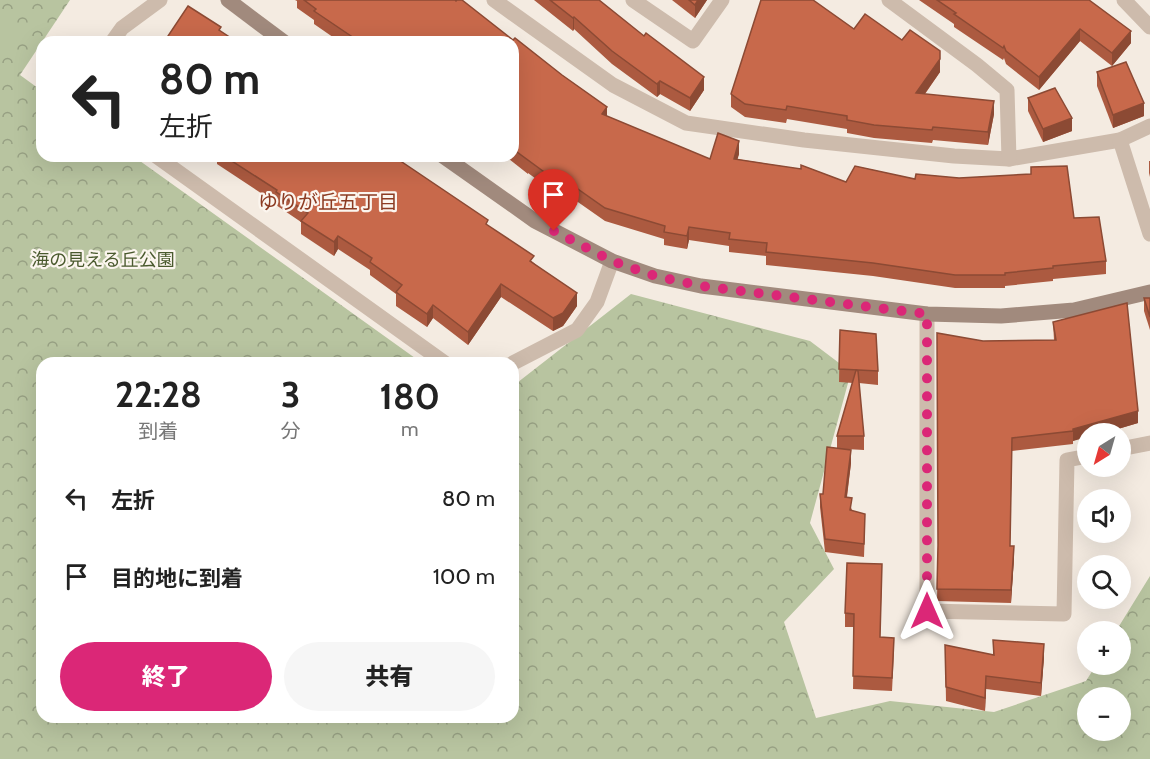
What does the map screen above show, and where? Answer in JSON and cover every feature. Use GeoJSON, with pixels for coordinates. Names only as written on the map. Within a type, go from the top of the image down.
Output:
{"type":"FeatureCollection","features":[{"type":"Feature","properties":{"kind":"street"},"geometry":{"type":"LineString","coordinates":[[117,36],[123,28],[159,0]]}},
{"type":"Feature","properties":{"kind":"street"},"geometry":{"type":"LineString","coordinates":[[228,0],[276,36]]}},
{"type":"Feature","properties":{"kind":"street"},"geometry":{"type":"LineString","coordinates":[[494,0],[613,85],[686,123],[827,142],[954,156],[1009,159],[1120,140],[1150,126]]}},
{"type":"Feature","properties":{"kind":"street"},"geometry":{"type":"LineString","coordinates":[[633,0],[693,41],[722,0]]}},
{"type":"Feature","properties":{"kind":"street"},"geometry":{"type":"LineString","coordinates":[[889,0],[1007,90],[1009,159]]}},
{"type":"Feature","properties":{"kind":"street"},"geometry":{"type":"LineString","coordinates":[[1124,0],[1150,27]]}},
{"type":"Feature","properties":{"kind":"street"},"geometry":{"type":"LineString","coordinates":[[1120,140],[1150,234]]}},
{"type":"Feature","properties":{"kind":"street"},"geometry":{"type":"LineString","coordinates":[[164,162],[437,357]]}},
{"type":"Feature","properties":{"kind":"street"},"geometry":{"type":"LineString","coordinates":[[451,162],[535,221],[612,261],[655,276],[701,286],[927,314],[1001,316],[1074,310],[1150,292]]}},
{"type":"Feature","properties":{"kind":"street"},"geometry":{"type":"LineString","coordinates":[[519,360],[577,330],[597,302],[612,261]]}},
{"type":"Feature","properties":{"kind":"street"},"geometry":{"type":"LineString","coordinates":[[927,314],[927,611],[1064,614],[1067,460],[1077,458]]}},
{"type":"Feature","properties":{"kind":"street"},"geometry":{"type":"LineString","coordinates":[[1131,447],[1150,443]]}},
{"type":"Feature","properties":{"kind":"green space","name":"海の見える丘公園"},"geometry":{"type":"Polygon","coordinates":[[[0,0],[70,0],[46,36],[36,36],[36,51],[20,75],[36,87],[36,162],[141,162],[414,357],[36,357],[36,723],[519,723],[519,381],[631,294],[810,341],[851,372],[810,523],[834,569],[784,622],[816,718],[890,701],[994,712],[1086,681],[1090,675],[1131,675],[1131,621],[1122,621],[1150,576],[1150,759],[0,759],[0,0]]]}},
{"type":"Feature","properties":{"kind":"green space"},"geometry":{"type":"Polygon","coordinates":[[[0,12],[24,30],[0,64],[0,12]]]}},
{"type":"Feature","properties":{"kind":"building"},"geometry":{"type":"Polygon","coordinates":[[[304,0],[462,0],[508,36],[351,36],[314,11],[316,9],[304,0]]]}},
{"type":"Feature","properties":{"kind":"building"},"geometry":{"type":"Polygon","coordinates":[[[550,0],[599,0],[644,36],[646,33],[704,77],[690,98],[660,81],[657,84],[612,51],[574,17],[550,0]]]}},
{"type":"Feature","properties":{"kind":"building"},"geometry":{"type":"Polygon","coordinates":[[[761,0],[813,0],[854,29],[865,14],[902,40],[910,30],[940,51],[940,59],[916,93],[994,101],[988,132],[874,125],[847,120],[847,116],[787,106],[786,110],[745,104],[731,94],[761,0]]]}},
{"type":"Feature","properties":{"kind":"building"},"geometry":{"type":"Polygon","coordinates":[[[937,0],[1089,0],[1131,31],[1112,53],[1080,29],[1039,77],[1006,51],[1004,46],[1003,48],[937,0]]]}},
{"type":"Feature","properties":{"kind":"building"},"geometry":{"type":"Polygon","coordinates":[[[188,6],[221,27],[219,30],[228,36],[168,36],[188,6]]]}},
{"type":"Feature","properties":{"kind":"building"},"geometry":{"type":"Polygon","coordinates":[[[519,41],[607,107],[602,114],[710,159],[718,133],[739,141],[734,159],[801,169],[801,165],[846,182],[855,166],[915,179],[916,174],[959,178],[1031,174],[1031,167],[1067,166],[1074,218],[1099,217],[1106,261],[1053,266],[1053,268],[1005,273],[1005,275],[955,275],[873,263],[766,252],[767,243],[729,239],[730,233],[689,227],[687,236],[664,232],[665,226],[605,208],[565,180],[562,185],[519,153],[519,41]]]}},
{"type":"Feature","properties":{"kind":"building"},"geometry":{"type":"Polygon","coordinates":[[[1126,62],[1144,103],[1113,115],[1097,72],[1126,62]]]}},
{"type":"Feature","properties":{"kind":"building"},"geometry":{"type":"Polygon","coordinates":[[[1055,88],[1072,118],[1043,129],[1028,98],[1055,88]]]}},
{"type":"Feature","properties":{"kind":"building"},"geometry":{"type":"Polygon","coordinates":[[[233,162],[402,162],[488,220],[486,224],[534,256],[530,261],[577,293],[563,313],[553,318],[501,284],[468,332],[433,305],[427,314],[396,292],[402,285],[370,262],[372,258],[338,236],[334,242],[301,221],[308,213],[276,192],[277,190],[233,162]]]}},
{"type":"Feature","properties":{"kind":"building"},"geometry":{"type":"Polygon","coordinates":[[[1144,298],[1150,298],[1150,317],[1144,298]]]}},
{"type":"Feature","properties":{"kind":"building"},"geometry":{"type":"Polygon","coordinates":[[[1127,303],[1138,411],[1095,423],[1077,423],[1077,428],[1073,431],[1012,438],[1010,546],[1014,546],[1011,590],[937,589],[937,333],[983,341],[1056,340],[1053,322],[1127,303]]]}},
{"type":"Feature","properties":{"kind":"building"},"geometry":{"type":"Polygon","coordinates":[[[840,330],[876,334],[878,371],[839,369],[840,330]]]}},
{"type":"Feature","properties":{"kind":"building"},"geometry":{"type":"Polygon","coordinates":[[[856,370],[858,371],[864,436],[837,436],[856,370]]]}},
{"type":"Feature","properties":{"kind":"building"},"geometry":{"type":"Polygon","coordinates":[[[827,447],[851,450],[845,497],[852,498],[850,510],[865,514],[864,544],[825,539],[820,494],[823,494],[827,447]]]}},
{"type":"Feature","properties":{"kind":"building"},"geometry":{"type":"Polygon","coordinates":[[[847,563],[882,564],[880,637],[894,638],[892,678],[853,676],[854,614],[845,613],[847,563]]]}},
{"type":"Feature","properties":{"kind":"building"},"geometry":{"type":"Polygon","coordinates":[[[993,640],[1044,644],[1041,683],[986,676],[985,698],[946,687],[945,645],[994,655],[993,640]]]}},
{"type":"Feature","properties":{"kind":"district","name":"ゆりが丘五丁目"},"geometry":{"type":"Point","coordinates":[328,202]}},
{"type":"Feature","properties":{"kind":"route"},"geometry":{"type":"LineString","coordinates":[[554,231],[612,261],[655,276],[701,286],[927,314],[927,611]]}}]}
